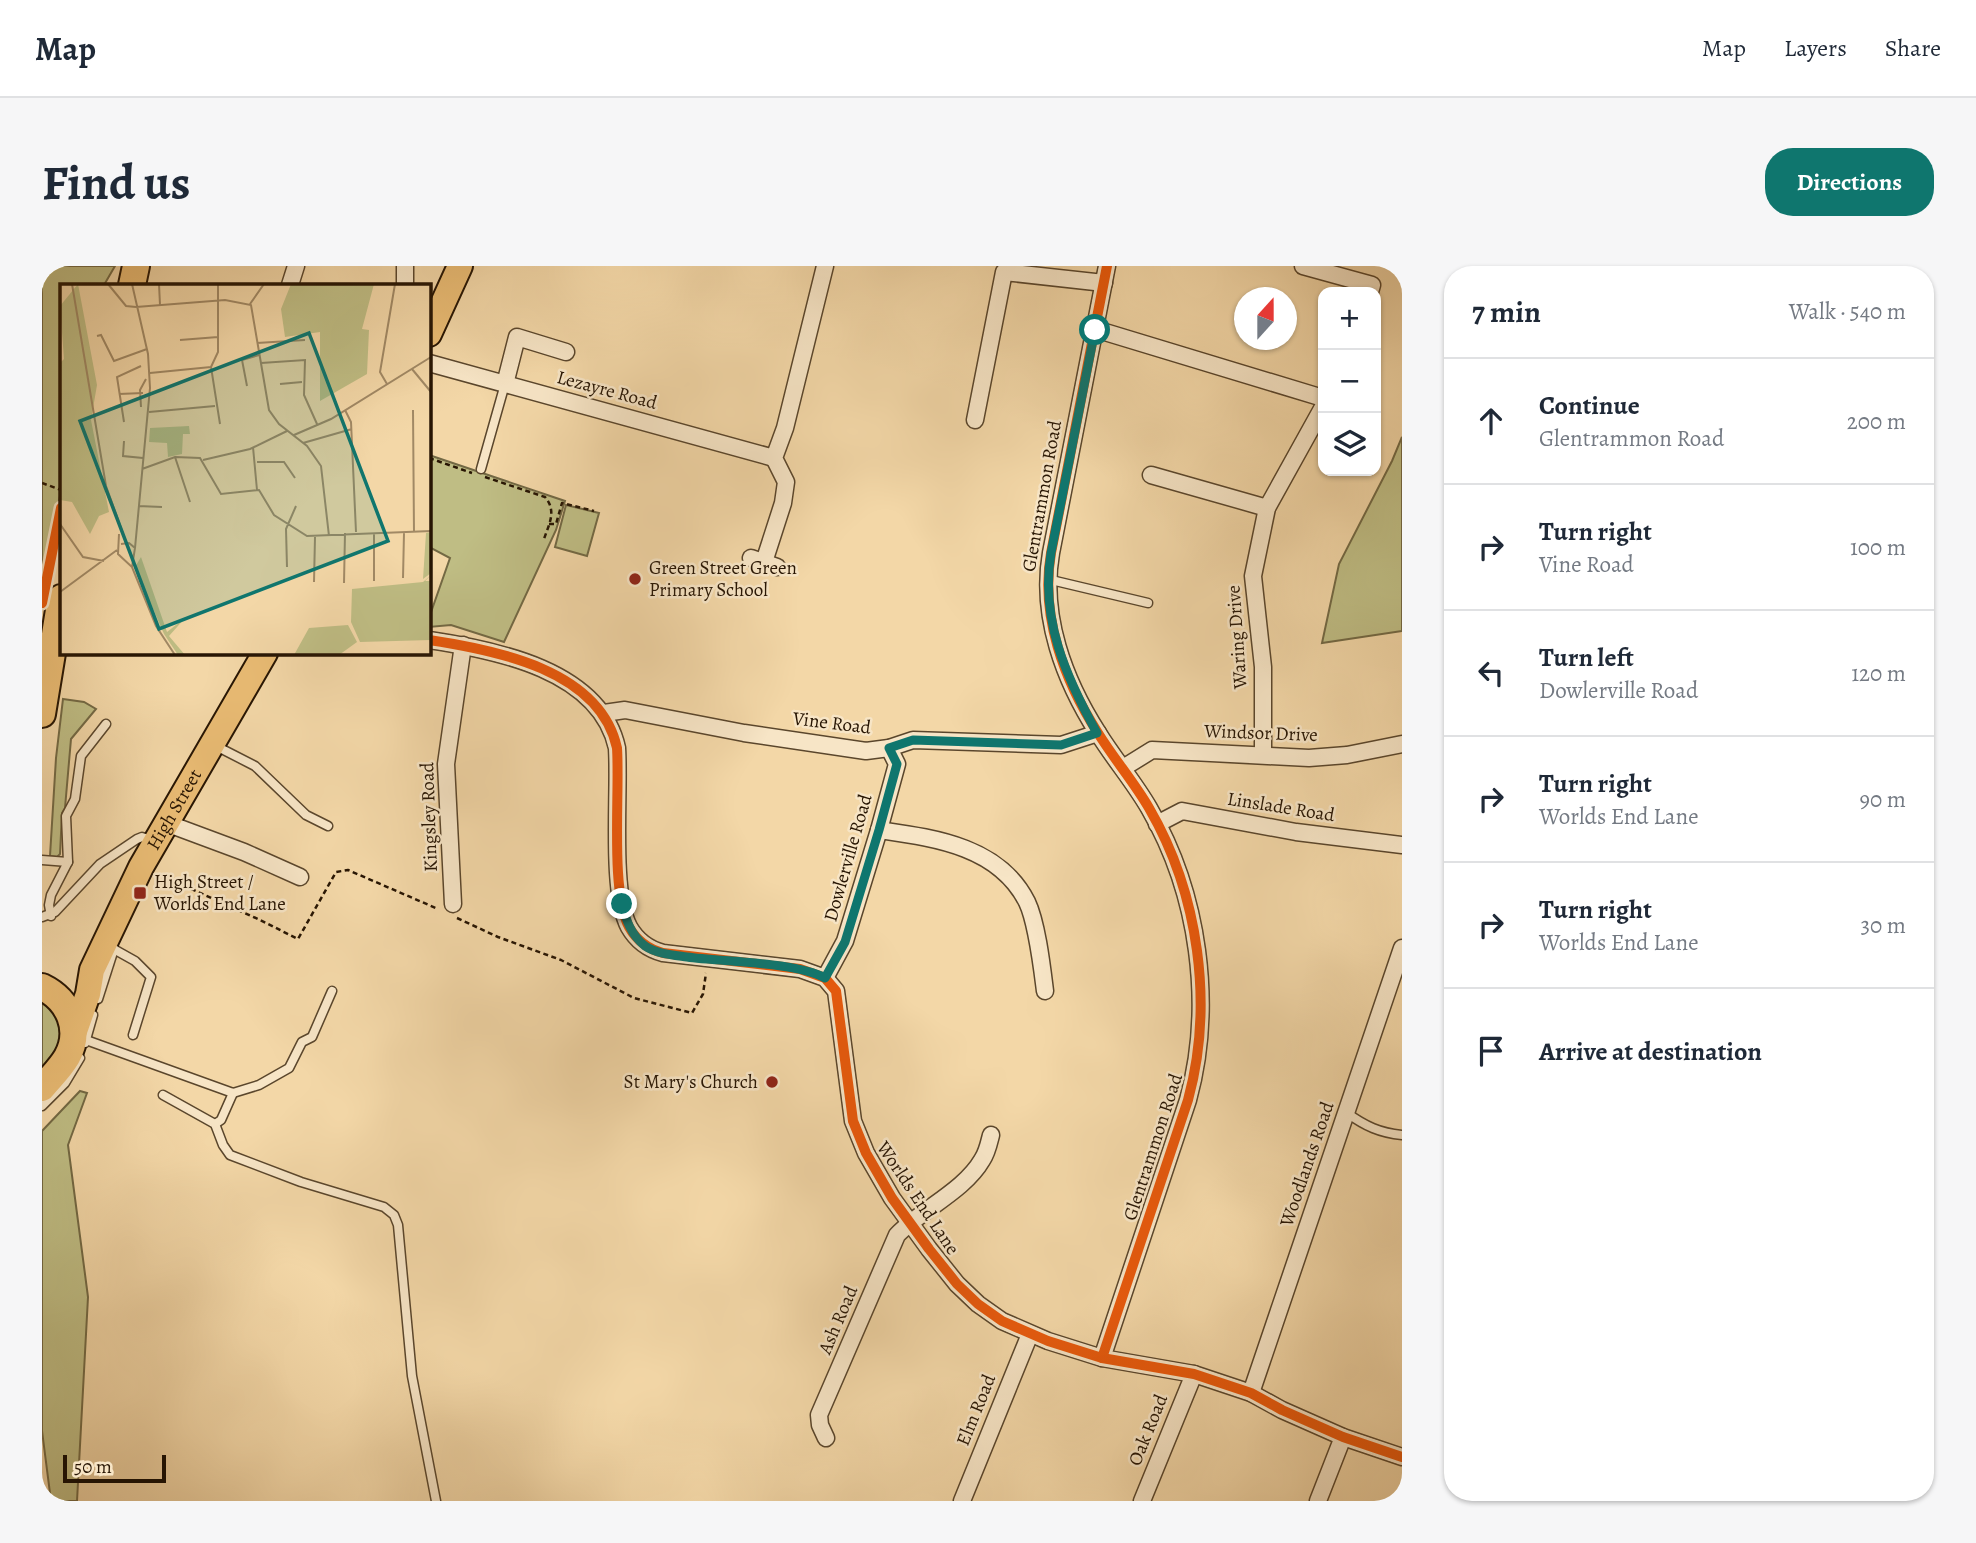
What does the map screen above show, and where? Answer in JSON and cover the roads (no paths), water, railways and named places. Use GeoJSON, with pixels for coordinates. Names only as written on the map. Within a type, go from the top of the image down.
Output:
{"type":"FeatureCollection","features":[{"type":"Feature","properties":{"kind":"highway"},"geometry":{"type":"LineString","coordinates":[[132,284],[136,266]]}},
{"type":"Feature","properties":{"kind":"highway"},"geometry":{"type":"LineString","coordinates":[[42,714],[60,604]]}},
{"type":"Feature","properties":{"kind":"highway"},"geometry":{"type":"LineString","coordinates":[[45,1081],[66,1058],[80,1037],[65,1005],[49,991]]}},
{"type":"Feature","properties":{"kind":"main road"},"geometry":{"type":"LineString","coordinates":[[430,332],[460,266]]}},
{"type":"Feature","properties":{"kind":"main road","name":"High Street"},"geometry":{"type":"LineString","coordinates":[[49,991],[81,981],[109,946],[141,867],[264,654]]}},
{"type":"Feature","properties":{"kind":"main road","name":"High Street"},"geometry":{"type":"LineString","coordinates":[[80,1037],[92,970]]}},
{"type":"Feature","properties":{"kind":"street"},"geometry":{"type":"LineString","coordinates":[[290,284],[296,266]]}},
{"type":"Feature","properties":{"kind":"street"},"geometry":{"type":"LineString","coordinates":[[405,266],[405,284]]}},
{"type":"Feature","properties":{"kind":"street"},"geometry":{"type":"LineString","coordinates":[[764,562],[783,503],[786,482],[774,458],[785,428],[825,266]]}},
{"type":"Feature","properties":{"kind":"street","name":"Glentrammon Road"},"geometry":{"type":"LineString","coordinates":[[1102,1358],[1188,1100],[1198,1053],[1200,999],[1194,939],[1182,883],[1157,824],[1123,768],[1097,733],[1063,664],[1050,611],[1047,579],[1107,266]]}},
{"type":"Feature","properties":{"kind":"street"},"geometry":{"type":"LineString","coordinates":[[1303,266],[1371,287]]}},
{"type":"Feature","properties":{"kind":"street"},"geometry":{"type":"LineString","coordinates":[[975,420],[1004,272],[1104,283]]}},
{"type":"Feature","properties":{"kind":"street"},"geometry":{"type":"LineString","coordinates":[[1095,330],[1318,397]]}},
{"type":"Feature","properties":{"kind":"street"},"geometry":{"type":"LineString","coordinates":[[505,384],[517,337],[566,352]]}},
{"type":"Feature","properties":{"kind":"street","name":"Lezayre Road"},"geometry":{"type":"LineString","coordinates":[[430,363],[774,458]]}},
{"type":"Feature","properties":{"kind":"street","name":"Waring Drive"},"geometry":{"type":"LineString","coordinates":[[1262,754],[1263,667],[1253,576],[1268,508],[1320,413]]}},
{"type":"Feature","properties":{"kind":"street"},"geometry":{"type":"LineString","coordinates":[[1151,475],[1268,508]]}},
{"type":"Feature","properties":{"kind":"street"},"geometry":{"type":"LineString","coordinates":[[430,640],[499,653],[541,668],[578,690],[604,713],[614,730],[617,748],[620,894],[627,921],[635,935],[653,950],[708,960],[800,969],[825,978]]}},
{"type":"Feature","properties":{"kind":"street","name":"Kingsley Road"},"geometry":{"type":"LineString","coordinates":[[448,910],[446,764],[463,645]]}},
{"type":"Feature","properties":{"kind":"street","name":"Vine Road"},"geometry":{"type":"LineString","coordinates":[[604,713],[625,710],[744,733],[866,751],[889,748],[913,740],[1061,745],[1097,733]]}},
{"type":"Feature","properties":{"kind":"street","name":"Windsor Drive"},"geometry":{"type":"LineString","coordinates":[[1123,768],[1152,750],[1309,758],[1347,755],[1402,744]]}},
{"type":"Feature","properties":{"kind":"street","name":"Dowlerville Road"},"geometry":{"type":"LineString","coordinates":[[825,978],[845,942],[879,830],[897,764],[889,748]]}},
{"type":"Feature","properties":{"kind":"street","name":"Linslade Road"},"geometry":{"type":"LineString","coordinates":[[1157,824],[1182,811],[1296,832],[1402,845]]}},
{"type":"Feature","properties":{"kind":"street"},"geometry":{"type":"LineString","coordinates":[[879,830],[972,850],[1016,885],[1028,905],[1045,991]]}},
{"type":"Feature","properties":{"kind":"street"},"geometry":{"type":"LineString","coordinates":[[161,832],[244,852],[300,877]]}},
{"type":"Feature","properties":{"kind":"street","name":"Woodlands Road"},"geometry":{"type":"LineString","coordinates":[[1251,1393],[1402,948]]}},
{"type":"Feature","properties":{"kind":"street","name":"Worlds End Lane"},"geometry":{"type":"LineString","coordinates":[[825,978],[831,983],[838,997],[849,1096],[856,1131],[876,1170],[909,1222],[957,1284],[978,1304],[1002,1321],[1030,1334],[1102,1358],[1194,1374],[1251,1393],[1343,1437],[1402,1457]]}},
{"type":"Feature","properties":{"kind":"street"},"geometry":{"type":"LineString","coordinates":[[909,1222],[970,1177],[984,1158],[991,1135]]}},
{"type":"Feature","properties":{"kind":"street","name":"Ash Road"},"geometry":{"type":"LineString","coordinates":[[826,1438],[819,1415],[897,1236],[909,1222]]}},
{"type":"Feature","properties":{"kind":"street","name":"Elm Road"},"geometry":{"type":"LineString","coordinates":[[962,1501],[1030,1334]]}},
{"type":"Feature","properties":{"kind":"street","name":"Oak Road"},"geometry":{"type":"LineString","coordinates":[[1142,1501],[1194,1374]]}},
{"type":"Feature","properties":{"kind":"street"},"geometry":{"type":"LineString","coordinates":[[1318,1501],[1343,1437]]}},
{"type":"Feature","properties":{"kind":"lane"},"geometry":{"type":"LineString","coordinates":[[481,469],[505,384]]}},
{"type":"Feature","properties":{"kind":"lane"},"geometry":{"type":"LineString","coordinates":[[1047,579],[1148,603]]}},
{"type":"Feature","properties":{"kind":"lane"},"geometry":{"type":"LineString","coordinates":[[46,916],[51,895],[68,862],[66,816],[75,799],[80,756],[106,724]]}},
{"type":"Feature","properties":{"kind":"lane"},"geometry":{"type":"LineString","coordinates":[[212,743],[255,766],[306,815],[328,826]]}},
{"type":"Feature","properties":{"kind":"lane"},"geometry":{"type":"LineString","coordinates":[[46,916],[107,858],[142,837],[161,832]]}},
{"type":"Feature","properties":{"kind":"lane"},"geometry":{"type":"LineString","coordinates":[[42,860],[68,862]]}},
{"type":"Feature","properties":{"kind":"lane"},"geometry":{"type":"LineString","coordinates":[[42,1106],[65,1083],[75,1068],[80,1037],[109,946],[135,961],[151,977],[133,1035]]}},
{"type":"Feature","properties":{"kind":"lane"},"geometry":{"type":"LineString","coordinates":[[80,1037],[233,1093],[259,1085],[289,1068],[302,1042],[312,1037],[332,991]]}},
{"type":"Feature","properties":{"kind":"lane"},"geometry":{"type":"LineString","coordinates":[[215,1124],[221,1120],[233,1093]]}},
{"type":"Feature","properties":{"kind":"lane"},"geometry":{"type":"LineString","coordinates":[[163,1095],[215,1124],[230,1155],[301,1182],[384,1207],[394,1215],[398,1225],[412,1376],[436,1501]]}},
{"type":"Feature","properties":{"kind":"lane"},"geometry":{"type":"LineString","coordinates":[[1347,1113],[1382,1133],[1402,1135]]}},
{"type":"Feature","properties":{"kind":"place","name":"Green Street Green Primary School"},"geometry":{"type":"Point","coordinates":[635,579]}},
{"type":"Feature","properties":{"kind":"place","name":"High Street / Worlds End Lane"},"geometry":{"type":"Point","coordinates":[140,893]}},
{"type":"Feature","properties":{"kind":"place","name":"St Mary's Church"},"geometry":{"type":"Point","coordinates":[772,1082]}}]}
